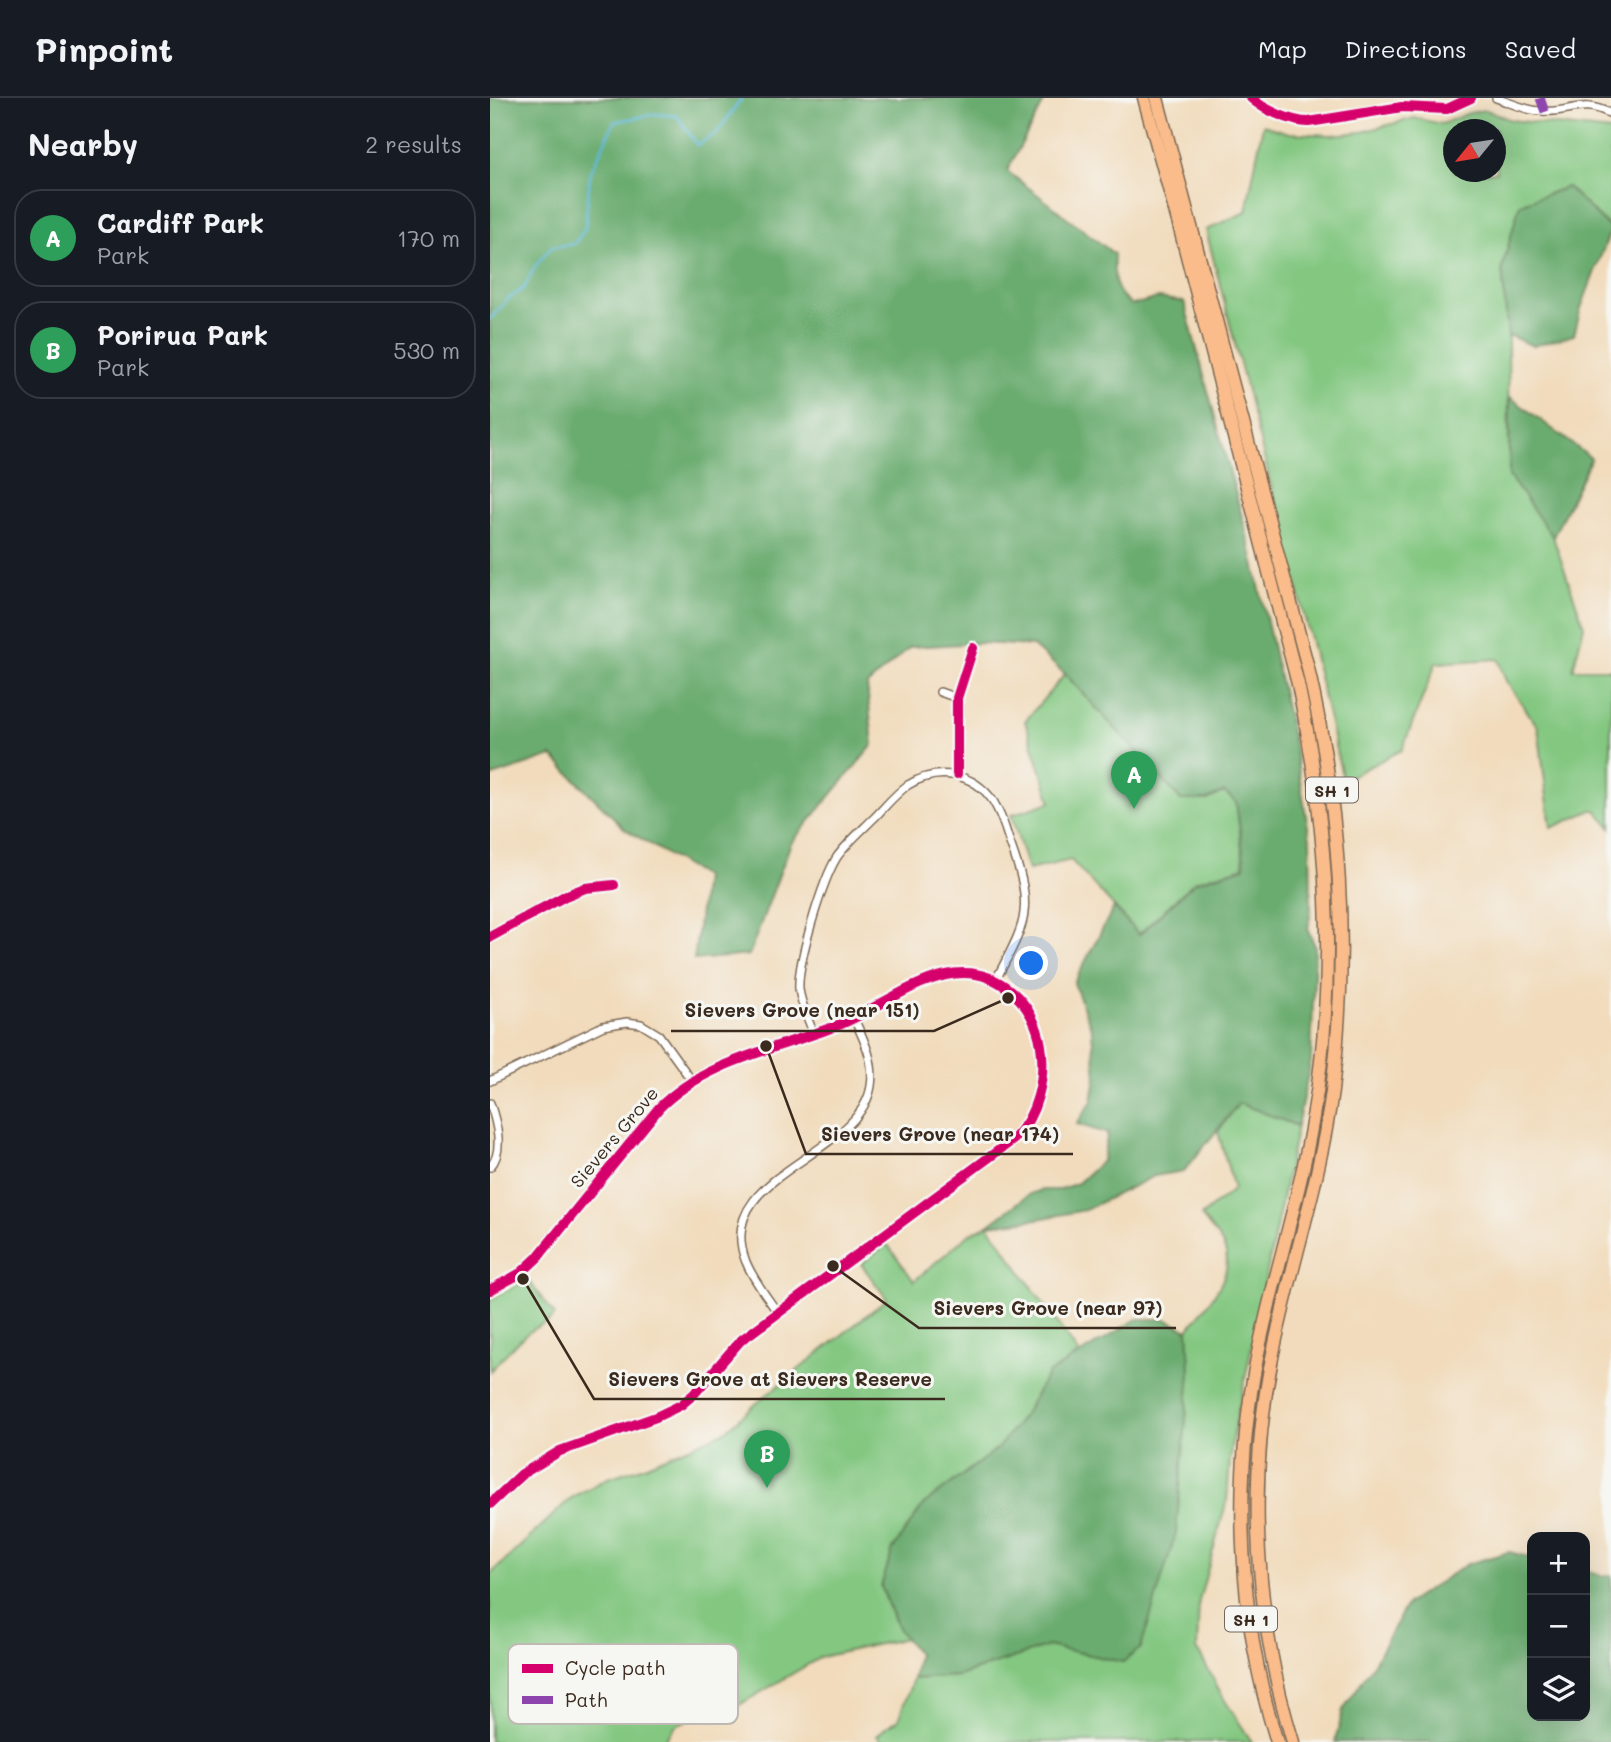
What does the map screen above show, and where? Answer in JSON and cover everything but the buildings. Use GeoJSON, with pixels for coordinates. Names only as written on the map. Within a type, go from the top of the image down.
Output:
{"type":"FeatureCollection","features":[{"type":"Feature","properties":{"kind":"highway","name":"SH 1"},"geometry":{"type":"LineString","coordinates":[[1144,98],[1183,237],[1298,684],[1318,790],[1325,860],[1327,965],[1318,1087],[1299,1190],[1257,1355],[1244,1455],[1242,1521],[1248,1598],[1260,1678],[1277,1742]]}},
{"type":"Feature","properties":{"kind":"highway","name":"SH 1"},"geometry":{"type":"LineString","coordinates":[[1157,98],[1308,668],[1328,762],[1338,838],[1342,921],[1341,986],[1331,1093],[1313,1191],[1269,1375],[1258,1480],[1260,1566],[1265,1617],[1276,1679],[1293,1742]]}},
{"type":"Feature","properties":{"kind":"street"},"geometry":{"type":"LineString","coordinates":[[1251,98],[1273,111],[1304,122],[1402,107],[1447,109],[1471,98]]}},
{"type":"Feature","properties":{"kind":"street"},"geometry":{"type":"LineString","coordinates":[[1496,98],[1538,111],[1559,111],[1589,104],[1611,114]]}},
{"type":"Feature","properties":{"kind":"street"},"geometry":{"type":"LineString","coordinates":[[957,775],[957,698],[973,648]]}},
{"type":"Feature","properties":{"kind":"street"},"geometry":{"type":"LineString","coordinates":[[940,692],[957,698]]}},
{"type":"Feature","properties":{"kind":"street"},"geometry":{"type":"LineString","coordinates":[[814,1034],[801,1000],[799,975],[813,920],[830,870],[856,836],[908,786],[941,774],[957,775],[972,782],[993,801],[1009,839],[1024,891],[1024,915],[996,980]]}},
{"type":"Feature","properties":{"kind":"street"},"geometry":{"type":"LineString","coordinates":[[490,937],[565,896],[585,888],[614,885]]}},
{"type":"Feature","properties":{"kind":"street","name":"Sievers Grove"},"geometry":{"type":"LineString","coordinates":[[490,1290],[521,1273],[537,1258],[659,1108],[692,1081],[712,1071],[855,1019],[935,977],[962,973],[996,980],[1020,1000],[1029,1013],[1040,1038],[1043,1060],[1033,1110],[1014,1139],[731,1349],[700,1388],[681,1405],[656,1417],[560,1451],[523,1474],[490,1504]]}},
{"type":"Feature","properties":{"kind":"street"},"geometry":{"type":"LineString","coordinates":[[778,1312],[756,1282],[745,1260],[742,1240],[744,1222],[751,1205],[762,1191],[847,1126],[864,1106],[871,1087],[872,1066],[855,1019]]}},
{"type":"Feature","properties":{"kind":"street"},"geometry":{"type":"LineString","coordinates":[[490,1081],[603,1026],[627,1022],[641,1024],[659,1035],[692,1081]]}},
{"type":"Feature","properties":{"kind":"street"},"geometry":{"type":"LineString","coordinates":[[490,1103],[498,1151],[490,1167]]}},
{"type":"Feature","properties":{"kind":"green space"},"geometry":{"type":"Polygon","coordinates":[[[490,98],[1046,98],[1007,171],[1114,254],[1115,282],[1121,294],[1132,305],[1159,298],[1184,302],[1252,554],[1295,749],[1310,839],[1311,907],[1308,930],[1315,946],[1311,1061],[1297,1126],[1239,1103],[1184,1171],[1154,1176],[1085,1210],[988,1225],[1030,1194],[1042,1190],[1058,1190],[1078,1183],[1102,1161],[1108,1134],[1077,1124],[1092,1101],[1096,1078],[1092,1031],[1074,983],[1114,907],[1139,935],[1195,882],[1245,867],[1236,802],[1224,792],[1207,800],[1181,800],[1065,674],[1033,646],[980,643],[910,647],[867,685],[873,745],[791,843],[749,955],[694,960],[704,877],[625,829],[552,756],[490,777],[490,98]]]}},
{"type":"Feature","properties":{"kind":"green space"},"geometry":{"type":"Polygon","coordinates":[[[1485,110],[1511,120],[1611,131],[1611,228],[1567,187],[1520,204],[1502,268],[1508,335],[1509,476],[1553,537],[1584,626],[1573,669],[1611,669],[1611,828],[1596,810],[1592,810],[1551,828],[1538,727],[1506,681],[1498,659],[1436,663],[1402,750],[1343,780],[1310,638],[1206,230],[1246,212],[1263,125],[1289,133],[1331,135],[1362,132],[1414,118],[1443,124],[1443,182],[1506,182],[1506,119],[1454,119],[1485,110]]]}},
{"type":"Feature","properties":{"kind":"green space"},"geometry":{"type":"Polygon","coordinates":[[[1567,187],[1611,229],[1581,308],[1574,335],[1533,346],[1508,335],[1502,268],[1520,204],[1567,187]]]}},
{"type":"Feature","properties":{"kind":"green space"},"geometry":{"type":"Polygon","coordinates":[[[1510,397],[1591,458],[1553,537],[1509,476],[1510,397]]]}},
{"type":"Feature","properties":{"kind":"green space"},"geometry":{"type":"Polygon","coordinates":[[[1065,674],[1181,800],[1207,800],[1224,792],[1236,802],[1244,867],[1195,881],[1139,934],[1071,860],[1028,870],[1011,815],[1051,802],[1025,721],[1065,674]]]}},
{"type":"Feature","properties":{"kind":"green space"},"geometry":{"type":"Polygon","coordinates":[[[1239,1103],[1297,1126],[1231,1447],[1227,1500],[1199,1601],[1197,1649],[1224,1699],[1252,1742],[882,1742],[877,1736],[898,1720],[913,1679],[958,1676],[1048,1646],[1123,1662],[1176,1532],[1190,1373],[1188,1330],[1222,1281],[1227,1258],[1217,1235],[1201,1216],[1234,1189],[1218,1132],[1239,1103]]]}},
{"type":"Feature","properties":{"kind":"green space"},"geometry":{"type":"Polygon","coordinates":[[[988,1225],[1079,1354],[1048,1374],[1024,1415],[997,1449],[924,1504],[881,1586],[893,1619],[906,1638],[821,1657],[738,1706],[738,1644],[508,1644],[508,1724],[678,1724],[663,1742],[490,1742],[490,1575],[571,1498],[608,1478],[645,1466],[724,1432],[887,1299],[861,1264],[887,1244],[914,1281],[969,1234],[988,1225]]]}},
{"type":"Feature","properties":{"kind":"green space"},"geometry":{"type":"Polygon","coordinates":[[[527,1279],[555,1315],[524,1336],[490,1371],[490,1300],[527,1279]]]}},
{"type":"Feature","properties":{"kind":"green space"},"geometry":{"type":"Polygon","coordinates":[[[1137,1319],[1166,1319],[1188,1330],[1190,1373],[1176,1532],[1141,1648],[1123,1662],[1048,1646],[958,1676],[913,1679],[918,1654],[899,1630],[881,1586],[893,1549],[924,1504],[997,1449],[1024,1415],[1048,1374],[1137,1319]]]}},
{"type":"Feature","properties":{"kind":"green space"},"geometry":{"type":"Polygon","coordinates":[[[1509,1552],[1527,1557],[1527,1721],[1590,1721],[1590,1572],[1611,1575],[1611,1742],[1335,1742],[1343,1710],[1374,1663],[1407,1604],[1467,1564],[1509,1552]]]}},
{"type":"Feature","properties":{"kind":"waterway"},"geometry":{"type":"LineString","coordinates":[[490,319],[508,299],[524,288],[536,265],[551,247],[574,244],[585,229],[590,174],[614,122],[655,114],[677,116],[697,145],[717,133],[742,98]]}},
{"type":"Feature","properties":{"kind":"marked path"},"geometry":{"type":"LineString","coordinates":[[1540,98],[1545,112]]}},
{"type":"Feature","properties":{"kind":"cycle path"},"geometry":{"type":"LineString","coordinates":[[1251,98],[1278,114],[1309,122],[1402,107],[1447,109],[1471,98]]}},
{"type":"Feature","properties":{"kind":"cycle path"},"geometry":{"type":"LineString","coordinates":[[957,774],[957,698],[973,648]]}},
{"type":"Feature","properties":{"kind":"cycle path"},"geometry":{"type":"LineString","coordinates":[[490,937],[565,896],[585,888],[614,885]]}},
{"type":"Feature","properties":{"kind":"cycle path"},"geometry":{"type":"LineString","coordinates":[[490,1290],[521,1273],[537,1258],[659,1108],[677,1092],[720,1067],[836,1026],[900,993],[944,975],[967,973],[989,978],[1011,991],[1031,1015],[1041,1046],[1041,1083],[1029,1119],[1014,1139],[740,1341],[694,1394],[681,1405],[656,1417],[560,1451],[522,1474],[490,1504]]}},
{"type":"Feature","properties":{"kind":"place","name":"Cardiff Park"},"geometry":{"type":"Point","coordinates":[1134,809]}},
{"type":"Feature","properties":{"kind":"place","name":"Sievers Grove (near 151)"},"geometry":{"type":"Point","coordinates":[1008,998]}},
{"type":"Feature","properties":{"kind":"place","name":"Sievers Grove (near 174)"},"geometry":{"type":"Point","coordinates":[766,1046]}},
{"type":"Feature","properties":{"kind":"place","name":"Sievers Grove (near 97)"},"geometry":{"type":"Point","coordinates":[833,1266]}},
{"type":"Feature","properties":{"kind":"place","name":"Sievers Grove at Sievers Reserve"},"geometry":{"type":"Point","coordinates":[523,1279]}},
{"type":"Feature","properties":{"kind":"place","name":"Porirua Park"},"geometry":{"type":"Point","coordinates":[767,1488]}}]}
